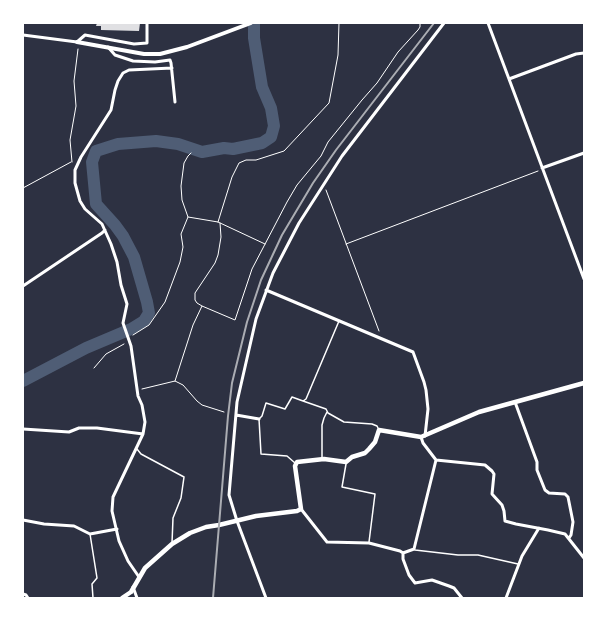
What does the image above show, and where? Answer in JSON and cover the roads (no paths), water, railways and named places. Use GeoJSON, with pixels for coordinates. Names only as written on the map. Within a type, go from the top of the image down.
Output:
{"type":"FeatureCollection","features":[{"type":"Feature","properties":{"kind":"main road"},"geometry":{"type":"LineString","coordinates":[[122,598],[131,592],[145,568],[172,544],[190,533],[206,527],[256,516],[296,511],[301,509],[295,464],[300,461],[322,459],[346,462],[352,457],[369,449],[375,442],[379,430],[423,436],[479,412],[584,383]]}},
{"type":"Feature","properties":{"kind":"street"},"geometry":{"type":"LineString","coordinates":[[78,42],[85,35],[134,44],[147,43],[147,23]]}},
{"type":"Feature","properties":{"kind":"street"},"geometry":{"type":"LineString","coordinates":[[23,35],[78,42],[144,54],[166,53],[187,47],[251,23]]}},
{"type":"Feature","properties":{"kind":"street"},"geometry":{"type":"LineString","coordinates":[[266,598],[237,521],[229,494],[238,396],[249,347],[266,290],[291,237],[342,156],[444,23]]}},
{"type":"Feature","properties":{"kind":"street"},"geometry":{"type":"LineString","coordinates":[[488,23],[584,279]]}},
{"type":"Feature","properties":{"kind":"street"},"geometry":{"type":"LineString","coordinates":[[108,48],[115,55],[133,61],[155,62],[170,60],[175,102]]}},
{"type":"Feature","properties":{"kind":"street"},"geometry":{"type":"LineString","coordinates":[[509,79],[576,54],[584,53]]}},
{"type":"Feature","properties":{"kind":"street"},"geometry":{"type":"LineString","coordinates":[[139,577],[128,561],[119,541],[112,511],[112,501],[137,449],[143,434],[145,422],[140,398],[138,396],[133,353],[123,323],[127,302],[121,285],[114,252],[105,230],[99,221],[85,209],[80,201],[75,183],[75,170],[76,165],[111,110],[118,81],[123,74],[129,70],[172,68]]}},
{"type":"Feature","properties":{"kind":"street"},"geometry":{"type":"LineString","coordinates":[[543,169],[584,153]]}},
{"type":"Feature","properties":{"kind":"street"},"geometry":{"type":"LineString","coordinates":[[23,286],[105,230]]}},
{"type":"Feature","properties":{"kind":"street"},"geometry":{"type":"LineString","coordinates":[[579,266],[584,265]]}},
{"type":"Feature","properties":{"kind":"street"},"geometry":{"type":"LineString","coordinates":[[266,290],[413,352],[415,354],[426,390],[427,419],[423,443],[436,460],[485,465],[494,474],[492,494],[502,505],[505,521],[565,534],[584,558]]}},
{"type":"Feature","properties":{"kind":"street"},"geometry":{"type":"LineString","coordinates":[[515,402],[537,462],[538,470],[545,490],[549,493],[565,494],[568,497],[573,522],[571,535],[569,538]]}},
{"type":"Feature","properties":{"kind":"street"},"geometry":{"type":"LineString","coordinates":[[236,415],[259,420]]}},
{"type":"Feature","properties":{"kind":"street"},"geometry":{"type":"LineString","coordinates":[[23,429],[69,432],[79,428],[97,428],[143,434]]}},
{"type":"Feature","properties":{"kind":"street"},"geometry":{"type":"LineString","coordinates":[[301,509],[327,542],[369,543],[403,553],[414,549],[436,460]]}},
{"type":"Feature","properties":{"kind":"street"},"geometry":{"type":"LineString","coordinates":[[23,520],[44,524],[74,526],[90,534],[117,529]]}},
{"type":"Feature","properties":{"kind":"street"},"geometry":{"type":"LineString","coordinates":[[506,598],[518,564],[539,528]]}},
{"type":"Feature","properties":{"kind":"street"},"geometry":{"type":"LineString","coordinates":[[403,553],[403,559],[409,575],[415,584],[432,580],[454,588],[462,598]]}},
{"type":"Feature","properties":{"kind":"street"},"geometry":{"type":"LineString","coordinates":[[133,587],[137,598]]}},
{"type":"Feature","properties":{"kind":"street"},"geometry":{"type":"LineString","coordinates":[[23,594],[28,598]]}},
{"type":"Feature","properties":{"kind":"lane"},"geometry":{"type":"LineString","coordinates":[[303,401],[306,399],[340,320]]}},
{"type":"Feature","properties":{"kind":"lane"},"geometry":{"type":"LineString","coordinates":[[295,464],[287,456],[267,456],[261,454],[259,420],[262,416],[266,403],[286,410],[292,397],[326,410],[344,422],[372,424],[377,426],[379,430]]}},
{"type":"Feature","properties":{"kind":"lane"},"geometry":{"type":"LineString","coordinates":[[322,459],[322,425],[328,412]]}},
{"type":"Feature","properties":{"kind":"lane"},"geometry":{"type":"LineString","coordinates":[[137,449],[141,454],[184,477],[181,498],[173,518],[172,544]]}},
{"type":"Feature","properties":{"kind":"lane"},"geometry":{"type":"LineString","coordinates":[[346,462],[342,487],[375,494],[369,543]]}},
{"type":"Feature","properties":{"kind":"lane"},"geometry":{"type":"LineString","coordinates":[[90,534],[97,578],[92,584],[93,598]]}},
{"type":"Feature","properties":{"kind":"lane"},"geometry":{"type":"LineString","coordinates":[[414,549],[458,555],[478,555],[518,564]]}},
{"type":"Feature","properties":{"kind":"waterway"},"geometry":{"type":"LineString","coordinates":[[23,381],[86,348],[131,329],[144,321],[149,313],[134,257],[123,236],[96,204],[92,162],[96,151],[118,144],[156,141],[178,144],[202,152],[224,148],[233,149],[262,143],[271,137],[274,126],[271,108],[262,87],[254,38],[254,23]]}},
{"type":"Feature","properties":{"kind":"railway"},"geometry":{"type":"LineString","coordinates":[[213,598],[232,383],[247,322],[261,280],[282,235],[313,183],[336,150],[434,23]]}}]}
